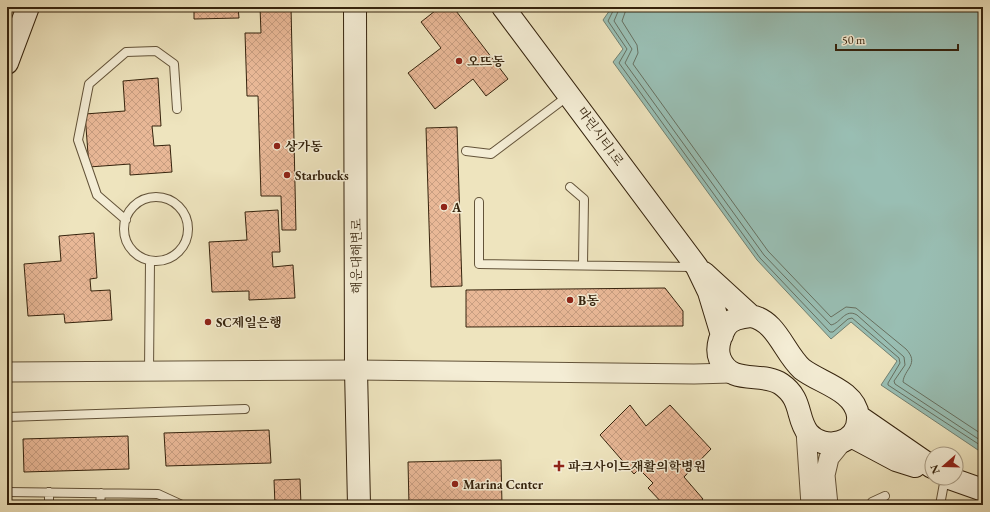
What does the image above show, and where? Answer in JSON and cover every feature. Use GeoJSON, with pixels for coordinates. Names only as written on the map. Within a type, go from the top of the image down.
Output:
{"type":"FeatureCollection","features":[{"type":"Feature","properties":{"kind":"main road"},"geometry":{"type":"LineString","coordinates":[[7,63],[28,7]]}},
{"type":"Feature","properties":{"kind":"main road","name":"해운대해변로"},"geometry":{"type":"LineString","coordinates":[[355,7],[356,370],[359,505]]}},
{"type":"Feature","properties":{"kind":"main road"},"geometry":{"type":"LineString","coordinates":[[356,39],[369,7]]}},
{"type":"Feature","properties":{"kind":"main road","name":"마린시티1로"},"geometry":{"type":"LineString","coordinates":[[503,7],[570,94],[697,267],[709,292],[723,366],[731,373]]}},
{"type":"Feature","properties":{"kind":"main road","name":"마린시티1로"},"geometry":{"type":"LineString","coordinates":[[697,267],[751,316],[760,318],[769,325],[791,358],[801,368],[813,378],[848,396],[854,404],[850,431]]}},
{"type":"Feature","properties":{"kind":"main road"},"geometry":{"type":"LineString","coordinates":[[720,345],[726,326],[732,320],[751,316]]}},
{"type":"Feature","properties":{"kind":"main road"},"geometry":{"type":"LineString","coordinates":[[731,373],[781,384],[795,399],[806,431],[813,439],[822,444],[832,445],[850,431]]}},
{"type":"Feature","properties":{"kind":"main road"},"geometry":{"type":"LineString","coordinates":[[850,431],[924,463]]}},
{"type":"Feature","properties":{"kind":"main road"},"geometry":{"type":"LineString","coordinates":[[850,431],[896,460],[924,469]]}},
{"type":"Feature","properties":{"kind":"main road"},"geometry":{"type":"LineString","coordinates":[[964,483],[983,490]]}},
{"type":"Feature","properties":{"kind":"street"},"geometry":{"type":"LineString","coordinates":[[694,374],[708,368],[720,345]]}},
{"type":"Feature","properties":{"kind":"street"},"geometry":{"type":"LineString","coordinates":[[7,372],[356,370],[694,374],[731,373]]}},
{"type":"Feature","properties":{"kind":"street"},"geometry":{"type":"LineString","coordinates":[[806,431],[811,505]]}},
{"type":"Feature","properties":{"kind":"street"},"geometry":{"type":"LineString","coordinates":[[828,505],[825,475],[829,458],[850,431]]}},
{"type":"Feature","properties":{"kind":"lane"},"geometry":{"type":"LineString","coordinates":[[126,220],[97,195],[78,140],[89,84],[126,52],[156,51],[174,64],[177,109]]}},
{"type":"Feature","properties":{"kind":"lane"},"geometry":{"type":"LineString","coordinates":[[466,151],[491,154],[570,94]]}},
{"type":"Feature","properties":{"kind":"lane"},"geometry":{"type":"LineString","coordinates":[[570,187],[584,199],[583,264]]}},
{"type":"Feature","properties":{"kind":"lane"},"geometry":{"type":"LineString","coordinates":[[157,197],[172,202],[183,213],[187,222],[188,233],[185,243],[179,252],[170,258],[160,261],[150,261],[136,254],[126,241],[124,231],[126,220],[130,211],[137,203],[157,197]]}},
{"type":"Feature","properties":{"kind":"lane"},"geometry":{"type":"LineString","coordinates":[[479,202],[479,264],[583,264],[697,267]]}},
{"type":"Feature","properties":{"kind":"lane"},"geometry":{"type":"LineString","coordinates":[[149,371],[150,261]]}},
{"type":"Feature","properties":{"kind":"lane"},"geometry":{"type":"LineString","coordinates":[[7,417],[244,409]]}},
{"type":"Feature","properties":{"kind":"lane"},"geometry":{"type":"LineString","coordinates":[[940,505],[944,486]]}},
{"type":"Feature","properties":{"kind":"lane"},"geometry":{"type":"LineString","coordinates":[[7,492],[158,494],[182,505]]}},
{"type":"Feature","properties":{"kind":"lane"},"geometry":{"type":"LineString","coordinates":[[49,492],[49,505]]}},
{"type":"Feature","properties":{"kind":"lane"},"geometry":{"type":"LineString","coordinates":[[100,505],[101,493]]}},
{"type":"Feature","properties":{"kind":"lane"},"geometry":{"type":"LineString","coordinates":[[870,505],[872,502],[885,496]]}},
{"type":"Feature","properties":{"kind":"lane"},"geometry":{"type":"LineString","coordinates":[[230,505],[239,505]]}},
{"type":"Feature","properties":{"kind":"water"},"geometry":{"type":"Polygon","coordinates":[[[612,7],[983,7],[983,451],[978,450],[881,385],[897,361],[851,322],[831,339],[757,260],[613,62],[623,49],[603,20],[612,7]]]}},
{"type":"Feature","properties":{"kind":"building"},"geometry":{"type":"Polygon","coordinates":[[[155,7],[238,7],[239,18],[194,19],[194,9],[155,11],[155,7]]]}},
{"type":"Feature","properties":{"kind":"building","name":"상가동"},"geometry":{"type":"Polygon","coordinates":[[[260,7],[291,7],[296,230],[282,230],[281,196],[261,196],[258,96],[247,96],[245,33],[261,33],[260,7]]]}},
{"type":"Feature","properties":{"kind":"building","name":"오뜨동"},"geometry":{"type":"Polygon","coordinates":[[[440,7],[453,7],[508,79],[486,96],[473,79],[435,109],[408,73],[441,48],[421,22],[440,7]]]}},
{"type":"Feature","properties":{"kind":"building"},"geometry":{"type":"Polygon","coordinates":[[[158,78],[161,126],[152,126],[154,146],[170,145],[172,172],[130,175],[130,164],[89,167],[85,114],[125,111],[123,81],[158,78]]]}},
{"type":"Feature","properties":{"kind":"building","name":"A"},"geometry":{"type":"Polygon","coordinates":[[[457,127],[462,286],[431,287],[426,128],[457,127]]]}},
{"type":"Feature","properties":{"kind":"building"},"geometry":{"type":"Polygon","coordinates":[[[278,210],[280,252],[272,252],[273,267],[293,265],[295,298],[249,300],[249,291],[212,292],[209,242],[247,240],[245,212],[278,210]]]}},
{"type":"Feature","properties":{"kind":"building"},"geometry":{"type":"Polygon","coordinates":[[[94,233],[97,278],[90,279],[91,291],[110,290],[112,320],[65,323],[64,314],[28,316],[24,264],[61,261],[59,236],[94,233]]]}},
{"type":"Feature","properties":{"kind":"building","name":"B동"},"geometry":{"type":"Polygon","coordinates":[[[665,288],[683,311],[683,326],[466,327],[466,290],[665,288]]]}},
{"type":"Feature","properties":{"kind":"building"},"geometry":{"type":"Polygon","coordinates":[[[630,405],[646,426],[670,405],[711,449],[684,477],[703,499],[696,505],[664,505],[648,488],[653,483],[639,469],[634,474],[600,435],[630,405]]]}},
{"type":"Feature","properties":{"kind":"building"},"geometry":{"type":"Polygon","coordinates":[[[269,430],[271,463],[166,466],[164,433],[269,430]]]}},
{"type":"Feature","properties":{"kind":"building"},"geometry":{"type":"Polygon","coordinates":[[[128,436],[129,469],[24,472],[23,439],[128,436]]]}},
{"type":"Feature","properties":{"kind":"building","name":"Marina Center"},"geometry":{"type":"Polygon","coordinates":[[[501,460],[502,505],[409,505],[408,462],[501,460]]]}},
{"type":"Feature","properties":{"kind":"building"},"geometry":{"type":"Polygon","coordinates":[[[300,479],[301,505],[275,505],[274,480],[300,479]]]}},
{"type":"Feature","properties":{"kind":"building"},"geometry":{"type":"Polygon","coordinates":[[[160,503],[161,505],[135,505],[135,504],[160,503]]]}},
{"type":"Feature","properties":{"kind":"place","name":"오뜨동"},"geometry":{"type":"Point","coordinates":[459,61]}},
{"type":"Feature","properties":{"kind":"place","name":"상가동"},"geometry":{"type":"Point","coordinates":[277,146]}},
{"type":"Feature","properties":{"kind":"place","name":"Starbucks"},"geometry":{"type":"Point","coordinates":[287,175]}},
{"type":"Feature","properties":{"kind":"place","name":"A"},"geometry":{"type":"Point","coordinates":[444,207]}},
{"type":"Feature","properties":{"kind":"place","name":"B동"},"geometry":{"type":"Point","coordinates":[570,300]}},
{"type":"Feature","properties":{"kind":"place","name":"SC제일은행"},"geometry":{"type":"Point","coordinates":[208,322]}},
{"type":"Feature","properties":{"kind":"place","name":"파크사이드재활의학병원"},"geometry":{"type":"Point","coordinates":[559,466]}},
{"type":"Feature","properties":{"kind":"place","name":"Marina Center"},"geometry":{"type":"Point","coordinates":[455,484]}}]}
